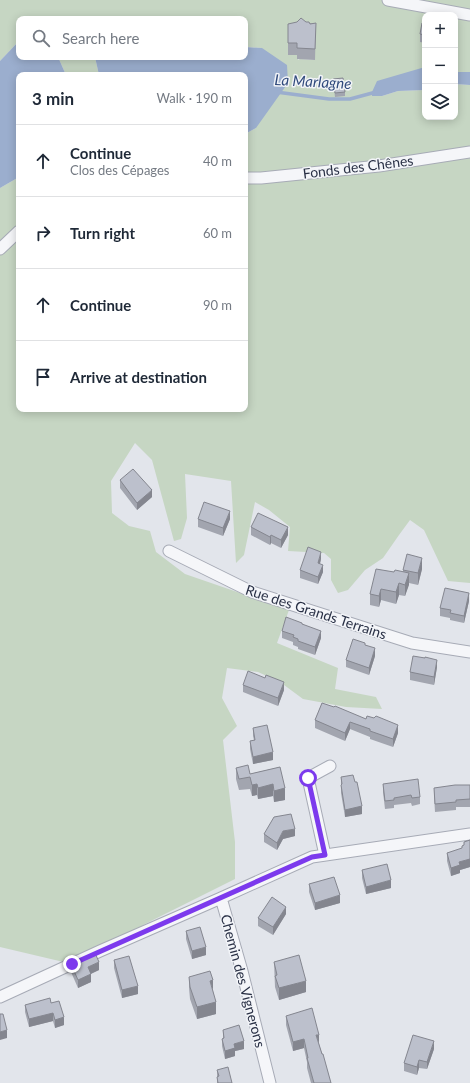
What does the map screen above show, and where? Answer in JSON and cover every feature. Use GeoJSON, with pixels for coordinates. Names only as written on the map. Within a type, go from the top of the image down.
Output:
{"type":"FeatureCollection","features":[{"type":"Feature","properties":{"kind":"street"},"geometry":{"type":"LineString","coordinates":[[388,0],[470,16]]}},
{"type":"Feature","properties":{"kind":"street","name":"Fonds des Chênes"},"geometry":{"type":"LineString","coordinates":[[248,178],[379,166],[470,152]]}},
{"type":"Feature","properties":{"kind":"street"},"geometry":{"type":"LineString","coordinates":[[0,249],[16,234]]}},
{"type":"Feature","properties":{"kind":"street","name":"Rue des Grands Terrains"},"geometry":{"type":"LineString","coordinates":[[169,551],[252,592],[412,643],[470,652]]}},
{"type":"Feature","properties":{"kind":"street"},"geometry":{"type":"LineString","coordinates":[[325,855],[308,778],[330,766]]}},
{"type":"Feature","properties":{"kind":"street","name":"Chemin des Vignerons"},"geometry":{"type":"LineString","coordinates":[[270,1083],[242,971],[221,898],[312,857],[470,834]]}},
{"type":"Feature","properties":{"kind":"street"},"geometry":{"type":"LineString","coordinates":[[0,997],[221,898]]}},
{"type":"Feature","properties":{"kind":"green space"},"geometry":{"type":"Polygon","coordinates":[[[0,0],[470,0],[470,72],[458,72],[458,12],[422,12],[422,69],[372,96],[382,96],[398,91],[422,90],[422,120],[458,120],[458,84],[470,85],[470,583],[448,581],[424,530],[410,520],[383,558],[365,570],[348,590],[338,593],[331,580],[331,559],[324,553],[288,551],[290,527],[269,510],[255,502],[244,555],[236,563],[231,481],[185,474],[187,518],[181,539],[174,541],[152,460],[135,443],[111,481],[112,513],[129,526],[150,531],[156,552],[185,574],[289,610],[277,643],[338,668],[335,689],[376,697],[382,709],[346,707],[303,699],[280,682],[258,672],[227,668],[222,698],[237,726],[223,740],[235,842],[235,879],[145,924],[72,964],[0,947],[0,188],[16,179],[16,412],[248,412],[248,132],[256,128],[262,48],[248,47],[248,16],[16,16],[16,44],[0,61],[0,0]],[[315,35],[288,54],[297,55],[298,60],[315,60],[315,35]]]}},
{"type":"Feature","properties":{"kind":"green space"},"geometry":{"type":"Polygon","coordinates":[[[59,60],[96,60],[98,72],[65,72],[59,60]]]}},
{"type":"Feature","properties":{"kind":"water"},"geometry":{"type":"Polygon","coordinates":[[[16,44],[16,60],[59,60],[65,72],[16,72],[16,179],[0,188],[0,61],[16,44]]]}},
{"type":"Feature","properties":{"kind":"water"},"geometry":{"type":"Polygon","coordinates":[[[248,47],[262,48],[287,65],[288,83],[256,128],[248,132],[248,72],[98,72],[96,60],[248,60],[248,47]]]}},
{"type":"Feature","properties":{"kind":"water"},"geometry":{"type":"Polygon","coordinates":[[[422,68],[422,90],[398,91],[382,96],[372,96],[372,92],[377,81],[422,68]]]}},
{"type":"Feature","properties":{"kind":"water"},"geometry":{"type":"Polygon","coordinates":[[[458,72],[470,72],[470,85],[458,84],[458,72]]]}},
{"type":"Feature","properties":{"kind":"building"},"geometry":{"type":"Polygon","coordinates":[[[301,18],[310,24],[316,23],[315,49],[297,48],[297,43],[288,43],[288,24],[297,22],[301,18]]]}},
{"type":"Feature","properties":{"kind":"building"},"geometry":{"type":"Polygon","coordinates":[[[422,23],[422,34],[420,34],[422,23]]]}},
{"type":"Feature","properties":{"kind":"building"},"geometry":{"type":"Polygon","coordinates":[[[343,78],[345,92],[335,93],[333,79],[343,78]]]}},
{"type":"Feature","properties":{"kind":"building"},"geometry":{"type":"Polygon","coordinates":[[[133,469],[152,490],[137,503],[120,480],[133,469]]]}},
{"type":"Feature","properties":{"kind":"building"},"geometry":{"type":"Polygon","coordinates":[[[204,502],[230,511],[223,528],[198,519],[204,502]]]}},
{"type":"Feature","properties":{"kind":"building"},"geometry":{"type":"Polygon","coordinates":[[[258,513],[288,527],[281,540],[271,535],[270,537],[251,527],[258,513]]]}},
{"type":"Feature","properties":{"kind":"building"},"geometry":{"type":"Polygon","coordinates":[[[308,547],[321,552],[318,563],[323,565],[318,577],[300,570],[308,547]]]}},
{"type":"Feature","properties":{"kind":"building"},"geometry":{"type":"Polygon","coordinates":[[[407,554],[422,558],[418,573],[403,570],[407,554]]]}},
{"type":"Feature","properties":{"kind":"building"},"geometry":{"type":"Polygon","coordinates":[[[376,569],[394,572],[395,570],[409,573],[405,585],[399,583],[396,592],[381,589],[379,596],[370,594],[376,569]]]}},
{"type":"Feature","properties":{"kind":"building"},"geometry":{"type":"Polygon","coordinates":[[[445,588],[469,593],[464,616],[450,613],[451,610],[440,608],[445,588]]]}},
{"type":"Feature","properties":{"kind":"building"},"geometry":{"type":"Polygon","coordinates":[[[286,617],[321,631],[315,647],[298,641],[298,639],[293,637],[294,635],[282,631],[286,617]]]}},
{"type":"Feature","properties":{"kind":"building"},"geometry":{"type":"Polygon","coordinates":[[[353,639],[375,648],[369,668],[346,660],[353,639]]]}},
{"type":"Feature","properties":{"kind":"building"},"geometry":{"type":"Polygon","coordinates":[[[413,656],[437,660],[434,677],[410,672],[413,656]]]}},
{"type":"Feature","properties":{"kind":"building"},"geometry":{"type":"Polygon","coordinates":[[[248,671],[265,678],[266,675],[284,682],[278,698],[243,685],[248,671]]]}},
{"type":"Feature","properties":{"kind":"building"},"geometry":{"type":"Polygon","coordinates":[[[322,703],[335,706],[366,719],[367,716],[374,718],[376,716],[398,725],[393,739],[350,722],[345,733],[315,720],[322,703]]]}},
{"type":"Feature","properties":{"kind":"building"},"geometry":{"type":"Polygon","coordinates":[[[267,725],[273,752],[253,757],[250,741],[255,740],[253,728],[267,725]]]}},
{"type":"Feature","properties":{"kind":"building"},"geometry":{"type":"Polygon","coordinates":[[[248,765],[250,774],[280,767],[285,788],[274,791],[273,784],[258,788],[257,784],[252,785],[250,777],[239,779],[236,768],[248,765]]]}},
{"type":"Feature","properties":{"kind":"building"},"geometry":{"type":"Polygon","coordinates":[[[353,775],[355,782],[357,782],[362,806],[345,810],[341,777],[353,775]]]}},
{"type":"Feature","properties":{"kind":"building"},"geometry":{"type":"Polygon","coordinates":[[[418,779],[420,797],[412,798],[411,795],[385,801],[383,784],[418,779]]]}},
{"type":"Feature","properties":{"kind":"building"},"geometry":{"type":"Polygon","coordinates":[[[455,785],[470,785],[470,799],[435,804],[434,788],[455,785]]]}},
{"type":"Feature","properties":{"kind":"building"},"geometry":{"type":"Polygon","coordinates":[[[291,814],[295,829],[283,831],[277,843],[264,834],[274,817],[291,814]]]}},
{"type":"Feature","properties":{"kind":"building"},"geometry":{"type":"Polygon","coordinates":[[[470,840],[470,859],[459,862],[460,865],[451,868],[447,853],[462,848],[464,842],[470,840]]]}},
{"type":"Feature","properties":{"kind":"building"},"geometry":{"type":"Polygon","coordinates":[[[387,864],[391,880],[366,887],[362,870],[387,864]]]}},
{"type":"Feature","properties":{"kind":"building"},"geometry":{"type":"Polygon","coordinates":[[[334,877],[340,895],[315,903],[309,884],[334,877]]]}},
{"type":"Feature","properties":{"kind":"building"},"geometry":{"type":"Polygon","coordinates":[[[272,897],[286,907],[273,927],[258,918],[272,897]]]}},
{"type":"Feature","properties":{"kind":"building"},"geometry":{"type":"Polygon","coordinates":[[[200,927],[206,947],[192,951],[186,931],[200,927]]]}},
{"type":"Feature","properties":{"kind":"building"},"geometry":{"type":"Polygon","coordinates":[[[95,953],[99,962],[88,967],[91,974],[78,980],[71,964],[95,953]]]}},
{"type":"Feature","properties":{"kind":"building"},"geometry":{"type":"Polygon","coordinates":[[[299,955],[306,981],[279,988],[275,976],[277,975],[274,962],[299,955]]]}},
{"type":"Feature","properties":{"kind":"building"},"geometry":{"type":"Polygon","coordinates":[[[129,956],[138,986],[122,990],[114,960],[129,956]]]}},
{"type":"Feature","properties":{"kind":"building"},"geometry":{"type":"Polygon","coordinates":[[[210,971],[213,980],[210,981],[216,1002],[197,1007],[190,987],[189,977],[210,971]]]}},
{"type":"Feature","properties":{"kind":"building"},"geometry":{"type":"Polygon","coordinates":[[[50,998],[51,1003],[59,1001],[64,1017],[55,1020],[53,1013],[29,1019],[25,1005],[50,998]]]}},
{"type":"Feature","properties":{"kind":"building"},"geometry":{"type":"Polygon","coordinates":[[[312,1008],[319,1035],[316,1035],[331,1083],[314,1083],[307,1058],[304,1039],[293,1042],[286,1016],[312,1008]]]}},
{"type":"Feature","properties":{"kind":"building"},"geometry":{"type":"Polygon","coordinates":[[[0,1014],[3,1014],[7,1030],[0,1032],[0,1014]]]}},
{"type":"Feature","properties":{"kind":"building"},"geometry":{"type":"Polygon","coordinates":[[[239,1025],[244,1041],[234,1044],[235,1048],[225,1051],[222,1039],[224,1038],[223,1030],[239,1025]]]}},
{"type":"Feature","properties":{"kind":"building"},"geometry":{"type":"Polygon","coordinates":[[[413,1035],[434,1041],[427,1062],[419,1060],[417,1067],[404,1063],[413,1035]]]}},
{"type":"Feature","properties":{"kind":"building"},"geometry":{"type":"Polygon","coordinates":[[[228,1067],[232,1083],[218,1083],[217,1077],[219,1076],[217,1070],[228,1067]]]}},
{"type":"Feature","properties":{"kind":"waterway","name":"La Marlagne"},"geometry":{"type":"LineString","coordinates":[[276,92],[329,99],[350,99],[376,92]]}},
{"type":"Feature","properties":{"kind":"route"},"geometry":{"type":"LineString","coordinates":[[72,964],[312,857],[325,855],[308,778]]}}]}
